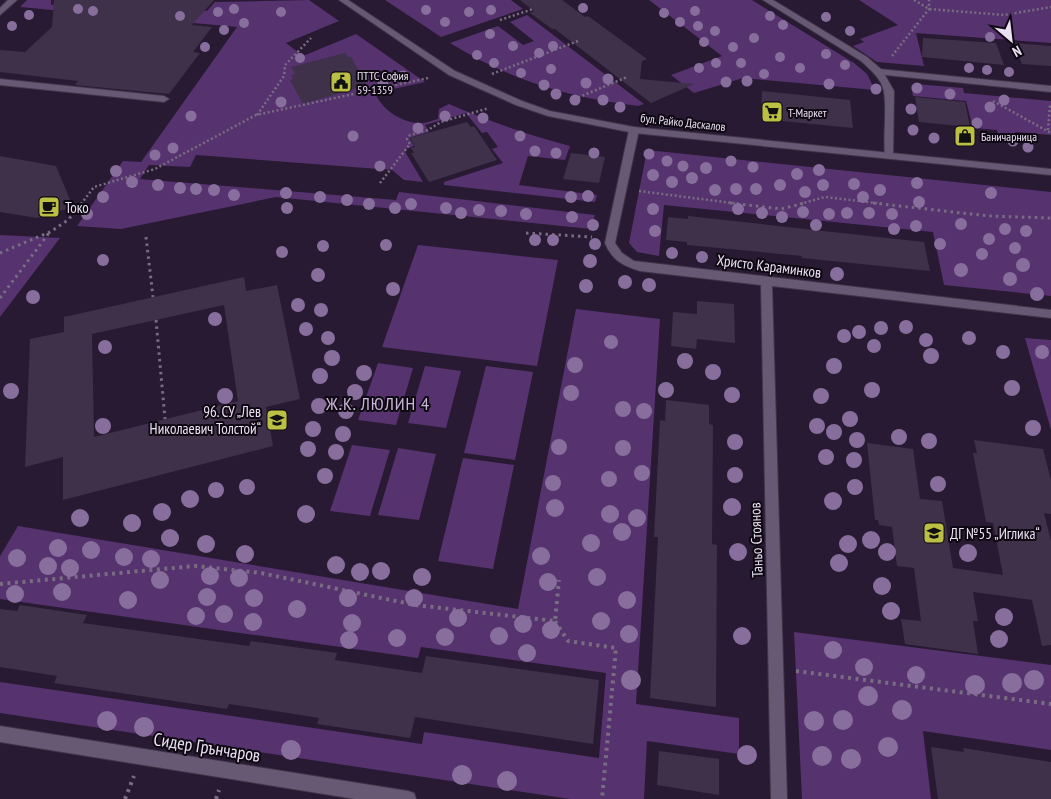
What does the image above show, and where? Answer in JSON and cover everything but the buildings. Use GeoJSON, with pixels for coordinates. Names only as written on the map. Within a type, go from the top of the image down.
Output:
{"type":"FeatureCollection","features":[{"type":"Feature","properties":{"kind":"street"},"geometry":{"type":"LineString","coordinates":[[0,13],[13,0]]}},
{"type":"Feature","properties":{"kind":"street","name":"бул. Райко Даскалов"},"geometry":{"type":"LineString","coordinates":[[343,0],[452,73],[519,103],[548,113],[634,130],[1051,172]]}},
{"type":"Feature","properties":{"kind":"street"},"geometry":{"type":"LineString","coordinates":[[767,0],[864,59],[879,72],[889,91],[888,140],[890,156]]}},
{"type":"Feature","properties":{"kind":"street"},"geometry":{"type":"LineString","coordinates":[[879,72],[1051,89]]}},
{"type":"Feature","properties":{"kind":"street"},"geometry":{"type":"LineString","coordinates":[[0,82],[164,99]]}},
{"type":"Feature","properties":{"kind":"street"},"geometry":{"type":"LineString","coordinates":[[610,239],[634,130]]}},
{"type":"Feature","properties":{"kind":"street","name":"Христо Караминков"},"geometry":{"type":"LineString","coordinates":[[610,239],[612,250],[619,258],[628,264],[640,267],[766,280],[918,301],[1051,314]]}},
{"type":"Feature","properties":{"kind":"street","name":"Таньо Стоянов"},"geometry":{"type":"LineString","coordinates":[[766,280],[780,799]]}},
{"type":"Feature","properties":{"kind":"street","name":"Сидер Грънчаров"},"geometry":{"type":"LineString","coordinates":[[0,734],[408,799]]}},
{"type":"Feature","properties":{"kind":"path"},"geometry":{"type":"LineString","coordinates":[[914,0],[929,9],[1004,15],[1051,6]]}},
{"type":"Feature","properties":{"kind":"path"},"geometry":{"type":"LineString","coordinates":[[879,72],[929,9],[929,0]]}},
{"type":"Feature","properties":{"kind":"path"},"geometry":{"type":"LineString","coordinates":[[500,20],[534,9]]}},
{"type":"Feature","properties":{"kind":"path"},"geometry":{"type":"LineString","coordinates":[[256,115],[284,76],[286,65],[312,38]]}},
{"type":"Feature","properties":{"kind":"path"},"geometry":{"type":"LineString","coordinates":[[490,75],[578,41]]}},
{"type":"Feature","properties":{"kind":"path"},"geometry":{"type":"LineString","coordinates":[[566,102],[627,77]]}},
{"type":"Feature","properties":{"kind":"path"},"geometry":{"type":"LineString","coordinates":[[0,253],[50,232],[68,220],[94,188],[155,170],[256,115],[429,78]]}},
{"type":"Feature","properties":{"kind":"path"},"geometry":{"type":"LineString","coordinates":[[989,99],[1050,132],[1050,104]]}},
{"type":"Feature","properties":{"kind":"path"},"geometry":{"type":"LineString","coordinates":[[380,183],[410,144],[407,139],[410,135],[428,130],[441,122],[490,108]]}},
{"type":"Feature","properties":{"kind":"path"},"geometry":{"type":"LineString","coordinates":[[621,188],[781,209],[826,197],[989,216],[1051,218]]}},
{"type":"Feature","properties":{"kind":"path"},"geometry":{"type":"LineString","coordinates":[[0,298],[50,232]]}},
{"type":"Feature","properties":{"kind":"path"},"geometry":{"type":"LineString","coordinates":[[526,233],[563,234],[610,239]]}},
{"type":"Feature","properties":{"kind":"path"},"geometry":{"type":"LineString","coordinates":[[146,237],[153,297]]}},
{"type":"Feature","properties":{"kind":"path"},"geometry":{"type":"LineString","coordinates":[[156,320],[165,419]]}},
{"type":"Feature","properties":{"kind":"path"},"geometry":{"type":"LineString","coordinates":[[0,584],[195,566],[261,573],[415,604],[555,621]]}},
{"type":"Feature","properties":{"kind":"path"},"geometry":{"type":"LineString","coordinates":[[559,580],[555,621],[568,641],[616,648],[602,799]]}},
{"type":"Feature","properties":{"kind":"path"},"geometry":{"type":"LineString","coordinates":[[776,668],[1051,704]]}},
{"type":"Feature","properties":{"kind":"shaded area"},"geometry":{"type":"Polygon","coordinates":[[[27,0],[51,0],[51,5],[87,0],[186,0],[178,8],[207,11],[215,2],[309,0],[339,21],[286,43],[303,56],[356,34],[425,82],[375,93],[383,105],[394,115],[415,123],[425,123],[438,119],[439,109],[449,104],[508,127],[570,146],[565,160],[528,156],[519,185],[597,195],[595,202],[444,185],[444,182],[503,163],[492,149],[498,147],[487,132],[482,133],[466,113],[425,125],[429,132],[409,138],[414,146],[404,150],[423,182],[404,180],[392,170],[196,155],[190,167],[149,165],[140,179],[396,200],[399,192],[595,215],[591,229],[276,197],[121,229],[77,226],[123,161],[141,162],[237,27],[20,7],[27,0]]]}},
{"type":"Feature","properties":{"kind":"shaded area"},"geometry":{"type":"Polygon","coordinates":[[[385,0],[511,0],[523,9],[441,37],[385,0]]]}},
{"type":"Feature","properties":{"kind":"shaded area"},"geometry":{"type":"Polygon","coordinates":[[[649,0],[752,0],[854,63],[867,74],[875,90],[743,78],[694,93],[671,75],[722,56],[649,0]]]}},
{"type":"Feature","properties":{"kind":"shaded area"},"geometry":{"type":"Polygon","coordinates":[[[859,0],[1051,0],[1051,43],[916,33],[924,66],[877,62],[853,46],[864,42],[860,39],[898,25],[859,0]]]}},
{"type":"Feature","properties":{"kind":"shaded area"},"geometry":{"type":"Polygon","coordinates":[[[527,15],[644,104],[638,106],[587,98],[540,85],[495,68],[450,43],[498,26],[523,45],[534,41],[510,22],[527,15]]]}},
{"type":"Feature","properties":{"kind":"shaded area"},"geometry":{"type":"Polygon","coordinates":[[[915,84],[963,88],[964,93],[1051,101],[1051,135],[1015,132],[1018,144],[1000,142],[997,130],[973,128],[966,101],[913,96],[911,86],[915,84]]]}},
{"type":"Feature","properties":{"kind":"shaded area"},"geometry":{"type":"Polygon","coordinates":[[[647,150],[1051,192],[1051,296],[944,285],[933,232],[664,205],[659,256],[637,252],[629,243],[647,150]]]}},
{"type":"Feature","properties":{"kind":"shaded area"},"geometry":{"type":"Polygon","coordinates":[[[0,235],[60,238],[0,317],[0,235]]]}},
{"type":"Feature","properties":{"kind":"shaded area"},"geometry":{"type":"Polygon","coordinates":[[[418,245],[558,260],[537,366],[382,347],[418,245]]]}},
{"type":"Feature","properties":{"kind":"shaded area"},"geometry":{"type":"Polygon","coordinates":[[[576,309],[660,319],[636,704],[739,718],[739,754],[647,741],[644,799],[570,799],[0,713],[0,682],[422,744],[424,732],[599,758],[606,673],[421,647],[418,658],[0,599],[0,556],[18,526],[518,609],[576,309]]]}},
{"type":"Feature","properties":{"kind":"shaded area"},"geometry":{"type":"Polygon","coordinates":[[[1025,338],[1051,340],[1051,430],[1025,338]]]}},
{"type":"Feature","properties":{"kind":"shaded area"},"geometry":{"type":"Polygon","coordinates":[[[378,363],[413,368],[396,425],[358,420],[378,363]]]}},
{"type":"Feature","properties":{"kind":"shaded area"},"geometry":{"type":"Polygon","coordinates":[[[425,366],[461,371],[446,428],[408,423],[425,366]]]}},
{"type":"Feature","properties":{"kind":"shaded area"},"geometry":{"type":"Polygon","coordinates":[[[486,366],[533,372],[515,460],[464,453],[486,366]]]}},
{"type":"Feature","properties":{"kind":"shaded area"},"geometry":{"type":"Polygon","coordinates":[[[352,445],[390,450],[370,516],[330,511],[352,445]]]}},
{"type":"Feature","properties":{"kind":"shaded area"},"geometry":{"type":"Polygon","coordinates":[[[398,448],[436,454],[419,520],[378,515],[398,448]]]}},
{"type":"Feature","properties":{"kind":"shaded area"},"geometry":{"type":"Polygon","coordinates":[[[463,458],[514,465],[493,569],[438,561],[463,458]]]}},
{"type":"Feature","properties":{"kind":"shaded area"},"geometry":{"type":"Polygon","coordinates":[[[794,632],[1051,665],[1051,750],[923,731],[931,799],[802,799],[794,632]]]}},
{"type":"Feature","properties":{"kind":"place","name":"ПТТС София 59-1359"},"geometry":{"type":"Point","coordinates":[341,82]}},
{"type":"Feature","properties":{"kind":"place","name":"Т-Маркет"},"geometry":{"type":"Point","coordinates":[772,112]}},
{"type":"Feature","properties":{"kind":"place","name":"Баничарница"},"geometry":{"type":"Point","coordinates":[965,136]}},
{"type":"Feature","properties":{"kind":"place","name":"Токо"},"geometry":{"type":"Point","coordinates":[49,207]}},
{"type":"Feature","properties":{"kind":"place","name":"96. СУ „Лев Николаевич Толстой“"},"geometry":{"type":"Point","coordinates":[277,420]}},
{"type":"Feature","properties":{"kind":"place","name":"ДГ №55 „Иглика“"},"geometry":{"type":"Point","coordinates":[934,533]}},
{"type":"Feature","properties":{"kind":"district","name":"Ж.К. ЛЮЛИН 4"},"geometry":{"type":"Point","coordinates":[378,403]}}]}
